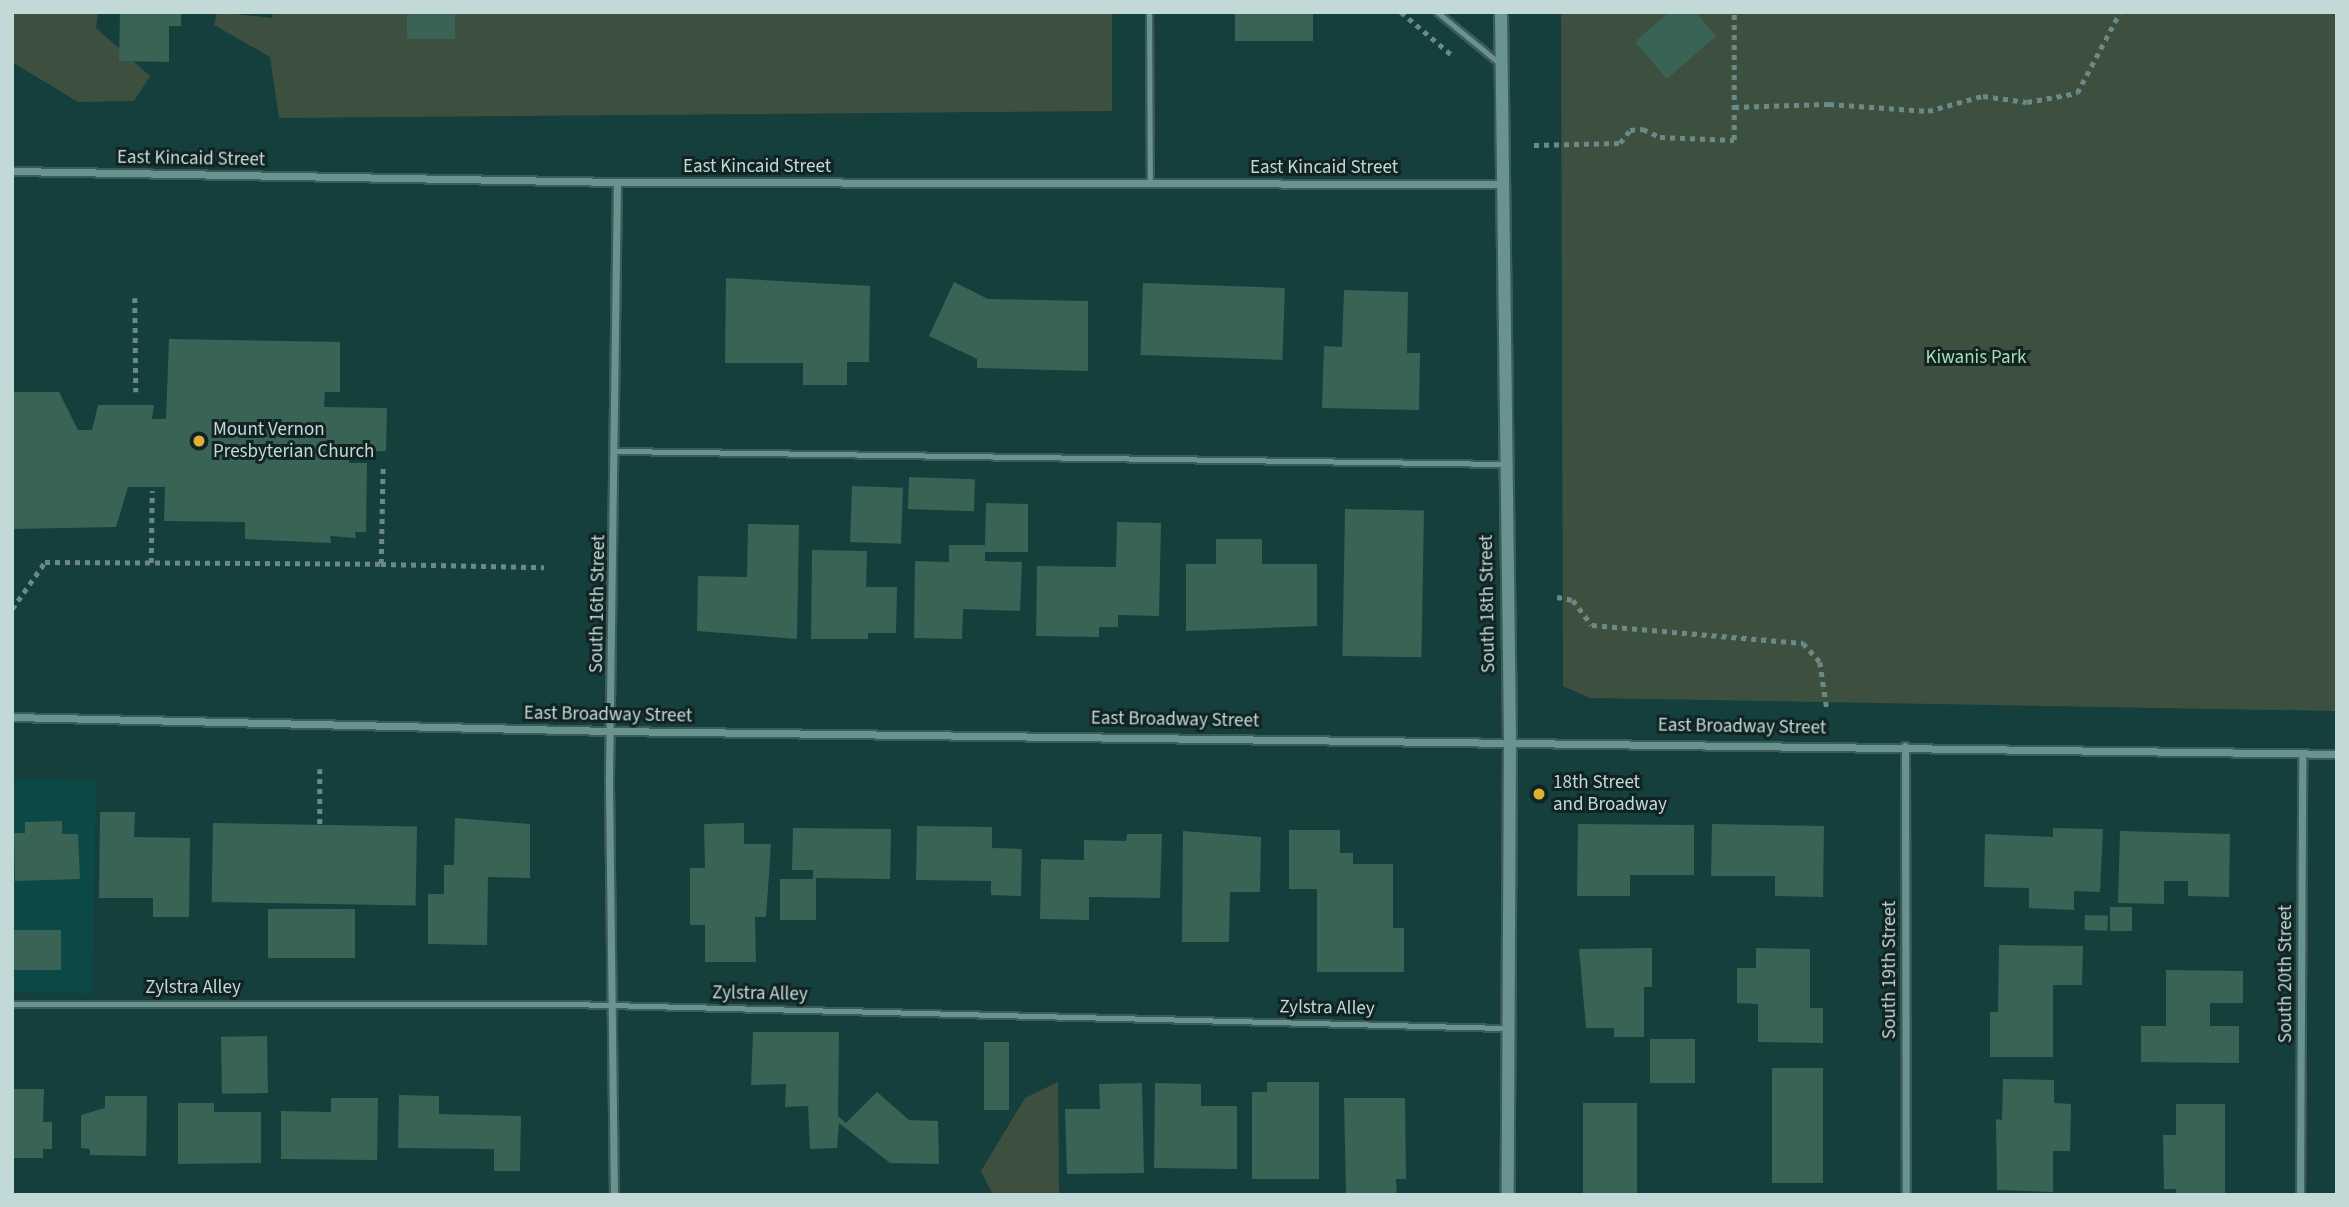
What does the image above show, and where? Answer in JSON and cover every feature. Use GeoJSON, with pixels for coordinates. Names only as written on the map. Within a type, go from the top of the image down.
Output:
{"type":"FeatureCollection","features":[{"type":"Feature","properties":{"kind":"street","name":"South 18th Street"},"geometry":{"type":"LineString","coordinates":[[1501,12],[1504,464],[1510,739],[1508,1195]]}},
{"type":"Feature","properties":{"kind":"street","name":"East Kincaid Street"},"geometry":{"type":"LineString","coordinates":[[12,171],[617,182],[1502,184]]}},
{"type":"Feature","properties":{"kind":"street","name":"South 16th Street"},"geometry":{"type":"LineString","coordinates":[[614,1195],[611,731],[617,451],[617,182]]}},
{"type":"Feature","properties":{"kind":"street","name":"East Broadway Street"},"geometry":{"type":"LineString","coordinates":[[12,718],[611,731],[1510,739],[2337,754]]}},
{"type":"Feature","properties":{"kind":"street","name":"South 19th Street"},"geometry":{"type":"LineString","coordinates":[[1905,746],[1906,1195]]}},
{"type":"Feature","properties":{"kind":"street","name":"South 20th Street"},"geometry":{"type":"LineString","coordinates":[[2300,1195],[2302,753]]}},
{"type":"Feature","properties":{"kind":"lane"},"geometry":{"type":"LineString","coordinates":[[1149,12],[1150,183]]}},
{"type":"Feature","properties":{"kind":"lane"},"geometry":{"type":"LineString","coordinates":[[1437,12],[1502,65]]}},
{"type":"Feature","properties":{"kind":"lane"},"geometry":{"type":"LineString","coordinates":[[617,451],[1504,464]]}},
{"type":"Feature","properties":{"kind":"lane","name":"Zylstra Alley"},"geometry":{"type":"LineString","coordinates":[[12,1004],[612,1006],[1507,1028]]}},
{"type":"Feature","properties":{"kind":"path"},"geometry":{"type":"LineString","coordinates":[[1402,12],[1459,60]]}},
{"type":"Feature","properties":{"kind":"path"},"geometry":{"type":"LineString","coordinates":[[1534,145],[1620,143],[1630,130],[1643,129],[1660,137],[1734,140],[1734,12]]}},
{"type":"Feature","properties":{"kind":"path"},"geometry":{"type":"LineString","coordinates":[[1734,107],[1829,104],[1928,111],[1983,96],[2027,102],[2077,93],[2120,12]]}},
{"type":"Feature","properties":{"kind":"path"},"geometry":{"type":"LineString","coordinates":[[135,298],[136,393]]}},
{"type":"Feature","properties":{"kind":"path"},"geometry":{"type":"LineString","coordinates":[[381,564],[383,464]]}},
{"type":"Feature","properties":{"kind":"path"},"geometry":{"type":"LineString","coordinates":[[151,562],[152,491]]}},
{"type":"Feature","properties":{"kind":"path"},"geometry":{"type":"LineString","coordinates":[[12,609],[44,562],[544,567]]}},
{"type":"Feature","properties":{"kind":"path"},"geometry":{"type":"LineString","coordinates":[[1557,597],[1573,600],[1592,625],[1803,643],[1820,662],[1827,709]]}},
{"type":"Feature","properties":{"kind":"path"},"geometry":{"type":"LineString","coordinates":[[320,769],[320,825]]}},
{"type":"Feature","properties":{"kind":"shaded area"},"geometry":{"type":"Polygon","coordinates":[[[12,778],[96,779],[92,993],[12,992],[12,778]]]}},
{"type":"Feature","properties":{"kind":"green space"},"geometry":{"type":"Polygon","coordinates":[[[12,12],[98,12],[96,28],[150,76],[134,101],[78,102],[12,62],[12,12]]]}},
{"type":"Feature","properties":{"kind":"green space"},"geometry":{"type":"Polygon","coordinates":[[[217,12],[272,18],[273,12],[1112,12],[1112,111],[279,118],[270,57],[214,25],[217,12]]]}},
{"type":"Feature","properties":{"kind":"green space","name":"Kiwanis Park"},"geometry":{"type":"Polygon","coordinates":[[[1561,12],[2337,12],[2337,711],[1590,698],[1563,686],[1561,12]]]}},
{"type":"Feature","properties":{"kind":"green space"},"geometry":{"type":"Polygon","coordinates":[[[1058,1082],[1059,1195],[993,1195],[981,1171],[1025,1098],[1058,1082]]]}},
{"type":"Feature","properties":{"kind":"building"},"geometry":{"type":"Polygon","coordinates":[[[120,12],[181,12],[181,26],[169,26],[169,62],[119,61],[120,12]]]}},
{"type":"Feature","properties":{"kind":"building"},"geometry":{"type":"Polygon","coordinates":[[[407,12],[455,12],[455,39],[407,39],[407,12]]]}},
{"type":"Feature","properties":{"kind":"building"},"geometry":{"type":"Polygon","coordinates":[[[1235,12],[1313,12],[1313,41],[1235,41],[1235,12]]]}},
{"type":"Feature","properties":{"kind":"building"},"geometry":{"type":"Polygon","coordinates":[[[1669,12],[1695,12],[1716,36],[1667,79],[1635,42],[1669,12]]]}},
{"type":"Feature","properties":{"kind":"building"},"geometry":{"type":"Polygon","coordinates":[[[726,278],[870,286],[869,362],[847,362],[847,385],[803,385],[803,363],[725,363],[726,278]]]}},
{"type":"Feature","properties":{"kind":"building"},"geometry":{"type":"Polygon","coordinates":[[[954,282],[988,299],[1088,301],[1088,371],[977,368],[977,359],[929,336],[954,282]]]}},
{"type":"Feature","properties":{"kind":"building"},"geometry":{"type":"Polygon","coordinates":[[[1143,283],[1285,288],[1282,360],[1140,355],[1143,283]]]}},
{"type":"Feature","properties":{"kind":"building"},"geometry":{"type":"Polygon","coordinates":[[[1344,290],[1408,292],[1407,353],[1420,353],[1419,410],[1322,408],[1324,346],[1342,347],[1344,290]]]}},
{"type":"Feature","properties":{"kind":"building","name":"Mount Vernon Presbyterian Church"},"geometry":{"type":"Polygon","coordinates":[[[169,339],[340,342],[340,392],[325,392],[324,407],[387,408],[386,451],[350,452],[349,463],[367,463],[366,532],[355,532],[356,538],[330,536],[331,543],[245,539],[245,522],[164,521],[165,487],[128,487],[116,527],[12,529],[12,392],[59,392],[78,430],[92,430],[98,405],[154,405],[152,419],[166,419],[169,339]]]}},
{"type":"Feature","properties":{"kind":"building"},"geometry":{"type":"Polygon","coordinates":[[[909,477],[975,479],[974,511],[908,509],[909,477]]]}},
{"type":"Feature","properties":{"kind":"building"},"geometry":{"type":"Polygon","coordinates":[[[852,486],[903,488],[901,544],[850,542],[852,486]]]}},
{"type":"Feature","properties":{"kind":"building"},"geometry":{"type":"Polygon","coordinates":[[[986,503],[1028,504],[1028,552],[985,552],[985,561],[1022,562],[1020,611],[963,609],[962,639],[914,638],[915,561],[949,562],[949,545],[985,545],[986,503]]]}},
{"type":"Feature","properties":{"kind":"building"},"geometry":{"type":"Polygon","coordinates":[[[1345,509],[1424,510],[1421,657],[1342,656],[1345,509]]]}},
{"type":"Feature","properties":{"kind":"building"},"geometry":{"type":"Polygon","coordinates":[[[1117,522],[1161,523],[1159,616],[1118,615],[1118,627],[1099,627],[1099,637],[1036,636],[1037,566],[1116,567],[1117,522]]]}},
{"type":"Feature","properties":{"kind":"building"},"geometry":{"type":"Polygon","coordinates":[[[748,524],[799,525],[797,639],[697,631],[698,576],[747,577],[748,524]]]}},
{"type":"Feature","properties":{"kind":"building"},"geometry":{"type":"Polygon","coordinates":[[[1216,539],[1262,539],[1262,564],[1317,564],[1317,626],[1186,631],[1186,564],[1216,564],[1216,539]]]}},
{"type":"Feature","properties":{"kind":"building"},"geometry":{"type":"Polygon","coordinates":[[[812,550],[867,551],[866,587],[897,587],[896,633],[868,633],[868,639],[811,639],[812,550]]]}},
{"type":"Feature","properties":{"kind":"building"},"geometry":{"type":"Polygon","coordinates":[[[100,812],[135,812],[134,837],[190,838],[189,917],[153,917],[153,898],[99,898],[100,812]]]}},
{"type":"Feature","properties":{"kind":"building"},"geometry":{"type":"Polygon","coordinates":[[[455,818],[530,824],[530,878],[488,877],[487,945],[428,944],[428,894],[444,894],[444,865],[454,865],[455,818]]]}},
{"type":"Feature","properties":{"kind":"building"},"geometry":{"type":"Polygon","coordinates":[[[62,821],[62,834],[78,834],[80,879],[15,881],[14,833],[25,833],[25,822],[62,821]]]}},
{"type":"Feature","properties":{"kind":"building"},"geometry":{"type":"Polygon","coordinates":[[[213,823],[417,827],[416,906],[212,902],[213,823]]]}},
{"type":"Feature","properties":{"kind":"building"},"geometry":{"type":"Polygon","coordinates":[[[744,823],[744,844],[771,844],[766,917],[755,917],[756,962],[705,962],[705,925],[690,925],[690,868],[705,868],[704,824],[744,823]]]}},
{"type":"Feature","properties":{"kind":"building"},"geometry":{"type":"Polygon","coordinates":[[[1578,824],[1694,825],[1694,875],[1630,875],[1630,896],[1577,896],[1578,824]]]}},
{"type":"Feature","properties":{"kind":"building"},"geometry":{"type":"Polygon","coordinates":[[[1712,824],[1824,826],[1823,897],[1775,896],[1775,876],[1711,876],[1712,824]]]}},
{"type":"Feature","properties":{"kind":"building"},"geometry":{"type":"Polygon","coordinates":[[[917,826],[992,827],[992,848],[1022,849],[1021,896],[991,895],[991,881],[916,880],[917,826]]]}},
{"type":"Feature","properties":{"kind":"building"},"geometry":{"type":"Polygon","coordinates":[[[793,828],[891,829],[890,879],[816,878],[816,920],[780,920],[780,879],[813,879],[813,870],[792,870],[793,828]]]}},
{"type":"Feature","properties":{"kind":"building"},"geometry":{"type":"Polygon","coordinates":[[[2053,828],[2103,829],[2100,892],[2074,891],[2074,910],[2029,908],[2029,888],[1984,887],[1985,834],[2053,837],[2053,828]]]}},
{"type":"Feature","properties":{"kind":"building"},"geometry":{"type":"Polygon","coordinates":[[[1289,830],[1340,830],[1340,853],[1353,853],[1353,864],[1393,864],[1393,928],[1404,928],[1404,972],[1317,972],[1317,889],[1289,889],[1289,830]]]}},
{"type":"Feature","properties":{"kind":"building"},"geometry":{"type":"Polygon","coordinates":[[[1183,831],[1261,837],[1260,892],[1230,892],[1229,942],[1182,942],[1183,831]]]}},
{"type":"Feature","properties":{"kind":"building"},"geometry":{"type":"Polygon","coordinates":[[[2120,831],[2230,834],[2229,897],[2188,896],[2188,881],[2164,881],[2164,904],[2118,903],[2120,831]]]}},
{"type":"Feature","properties":{"kind":"building"},"geometry":{"type":"Polygon","coordinates":[[[1127,834],[1162,834],[1160,898],[1089,897],[1089,920],[1040,919],[1041,859],[1084,860],[1084,840],[1126,841],[1127,834]]]}},
{"type":"Feature","properties":{"kind":"building"},"geometry":{"type":"Polygon","coordinates":[[[2110,907],[2132,907],[2132,931],[2110,931],[2110,907]]]}},
{"type":"Feature","properties":{"kind":"building"},"geometry":{"type":"Polygon","coordinates":[[[268,909],[355,909],[355,958],[268,958],[268,909]]]}},
{"type":"Feature","properties":{"kind":"building"},"geometry":{"type":"Polygon","coordinates":[[[2085,915],[2108,916],[2107,931],[2084,930],[2085,915]]]}},
{"type":"Feature","properties":{"kind":"building"},"geometry":{"type":"Polygon","coordinates":[[[12,930],[61,930],[61,970],[12,970],[12,930]]]}},
{"type":"Feature","properties":{"kind":"building"},"geometry":{"type":"Polygon","coordinates":[[[1999,945],[2083,946],[2082,985],[2053,985],[2053,1057],[1990,1057],[1990,1012],[1998,1012],[1999,945]]]}},
{"type":"Feature","properties":{"kind":"building"},"geometry":{"type":"Polygon","coordinates":[[[1652,948],[1652,987],[1644,987],[1644,1037],[1614,1037],[1614,1028],[1586,1028],[1579,949],[1652,948]]]}},
{"type":"Feature","properties":{"kind":"building"},"geometry":{"type":"Polygon","coordinates":[[[1756,948],[1810,949],[1810,1008],[1823,1008],[1823,1043],[1758,1042],[1758,1004],[1737,1003],[1737,968],[1756,968],[1756,948]]]}},
{"type":"Feature","properties":{"kind":"building"},"geometry":{"type":"Polygon","coordinates":[[[2166,970],[2243,971],[2243,1003],[2210,1003],[2210,1026],[2239,1026],[2239,1063],[2141,1062],[2141,1026],[2166,1026],[2166,970]]]}},
{"type":"Feature","properties":{"kind":"building"},"geometry":{"type":"Polygon","coordinates":[[[753,1032],[839,1032],[838,1116],[846,1123],[877,1092],[909,1120],[938,1121],[939,1164],[890,1163],[839,1123],[837,1148],[810,1149],[808,1106],[785,1107],[786,1084],[751,1085],[753,1032]]]}},
{"type":"Feature","properties":{"kind":"building"},"geometry":{"type":"Polygon","coordinates":[[[267,1036],[268,1093],[222,1094],[221,1037],[267,1036]]]}},
{"type":"Feature","properties":{"kind":"building"},"geometry":{"type":"Polygon","coordinates":[[[1650,1039],[1695,1039],[1695,1083],[1650,1083],[1650,1039]]]}},
{"type":"Feature","properties":{"kind":"building"},"geometry":{"type":"Polygon","coordinates":[[[984,1042],[1009,1042],[1009,1110],[984,1110],[984,1042]]]}},
{"type":"Feature","properties":{"kind":"building"},"geometry":{"type":"Polygon","coordinates":[[[1772,1068],[1823,1068],[1823,1183],[1772,1183],[1772,1068]]]}},
{"type":"Feature","properties":{"kind":"building"},"geometry":{"type":"Polygon","coordinates":[[[2003,1079],[2054,1080],[2054,1103],[2071,1104],[2070,1151],[2053,1151],[2053,1192],[1997,1190],[1996,1119],[2002,1120],[2003,1079]]]}},
{"type":"Feature","properties":{"kind":"building"},"geometry":{"type":"Polygon","coordinates":[[[1267,1082],[1319,1082],[1319,1179],[1252,1179],[1252,1092],[1267,1092],[1267,1082]]]}},
{"type":"Feature","properties":{"kind":"building"},"geometry":{"type":"Polygon","coordinates":[[[1142,1083],[1144,1173],[1067,1174],[1065,1109],[1100,1109],[1099,1084],[1142,1083]]]}},
{"type":"Feature","properties":{"kind":"building"},"geometry":{"type":"Polygon","coordinates":[[[1155,1083],[1201,1084],[1201,1106],[1237,1106],[1237,1169],[1154,1168],[1155,1083]]]}},
{"type":"Feature","properties":{"kind":"building"},"geometry":{"type":"Polygon","coordinates":[[[12,1089],[44,1089],[43,1122],[52,1122],[52,1149],[43,1149],[43,1158],[12,1158],[12,1089]]]}},
{"type":"Feature","properties":{"kind":"building"},"geometry":{"type":"Polygon","coordinates":[[[399,1095],[439,1096],[439,1114],[521,1116],[520,1171],[494,1171],[494,1149],[398,1148],[399,1095]]]}},
{"type":"Feature","properties":{"kind":"building"},"geometry":{"type":"Polygon","coordinates":[[[105,1096],[147,1096],[146,1156],[90,1155],[90,1149],[81,1148],[81,1115],[105,1108],[105,1096]]]}},
{"type":"Feature","properties":{"kind":"building"},"geometry":{"type":"Polygon","coordinates":[[[331,1098],[378,1098],[377,1160],[281,1159],[281,1111],[331,1112],[331,1098]]]}},
{"type":"Feature","properties":{"kind":"building"},"geometry":{"type":"Polygon","coordinates":[[[1344,1098],[1405,1098],[1406,1179],[1396,1179],[1397,1195],[1346,1195],[1344,1098]]]}},
{"type":"Feature","properties":{"kind":"building"},"geometry":{"type":"Polygon","coordinates":[[[178,1103],[214,1103],[214,1112],[261,1112],[261,1163],[178,1164],[178,1103]]]}},
{"type":"Feature","properties":{"kind":"building"},"geometry":{"type":"Polygon","coordinates":[[[1583,1103],[1637,1103],[1637,1195],[1583,1195],[1583,1103]]]}},
{"type":"Feature","properties":{"kind":"building"},"geometry":{"type":"Polygon","coordinates":[[[2176,1104],[2225,1104],[2225,1195],[2176,1195],[2176,1189],[2164,1189],[2163,1135],[2176,1135],[2176,1104]]]}},
{"type":"Feature","properties":{"kind":"place","name":"Mount Vernon Presbyterian Church"},"geometry":{"type":"Point","coordinates":[199,441]}},
{"type":"Feature","properties":{"kind":"place","name":"18th Street and Broadway"},"geometry":{"type":"Point","coordinates":[1539,794]}}]}
